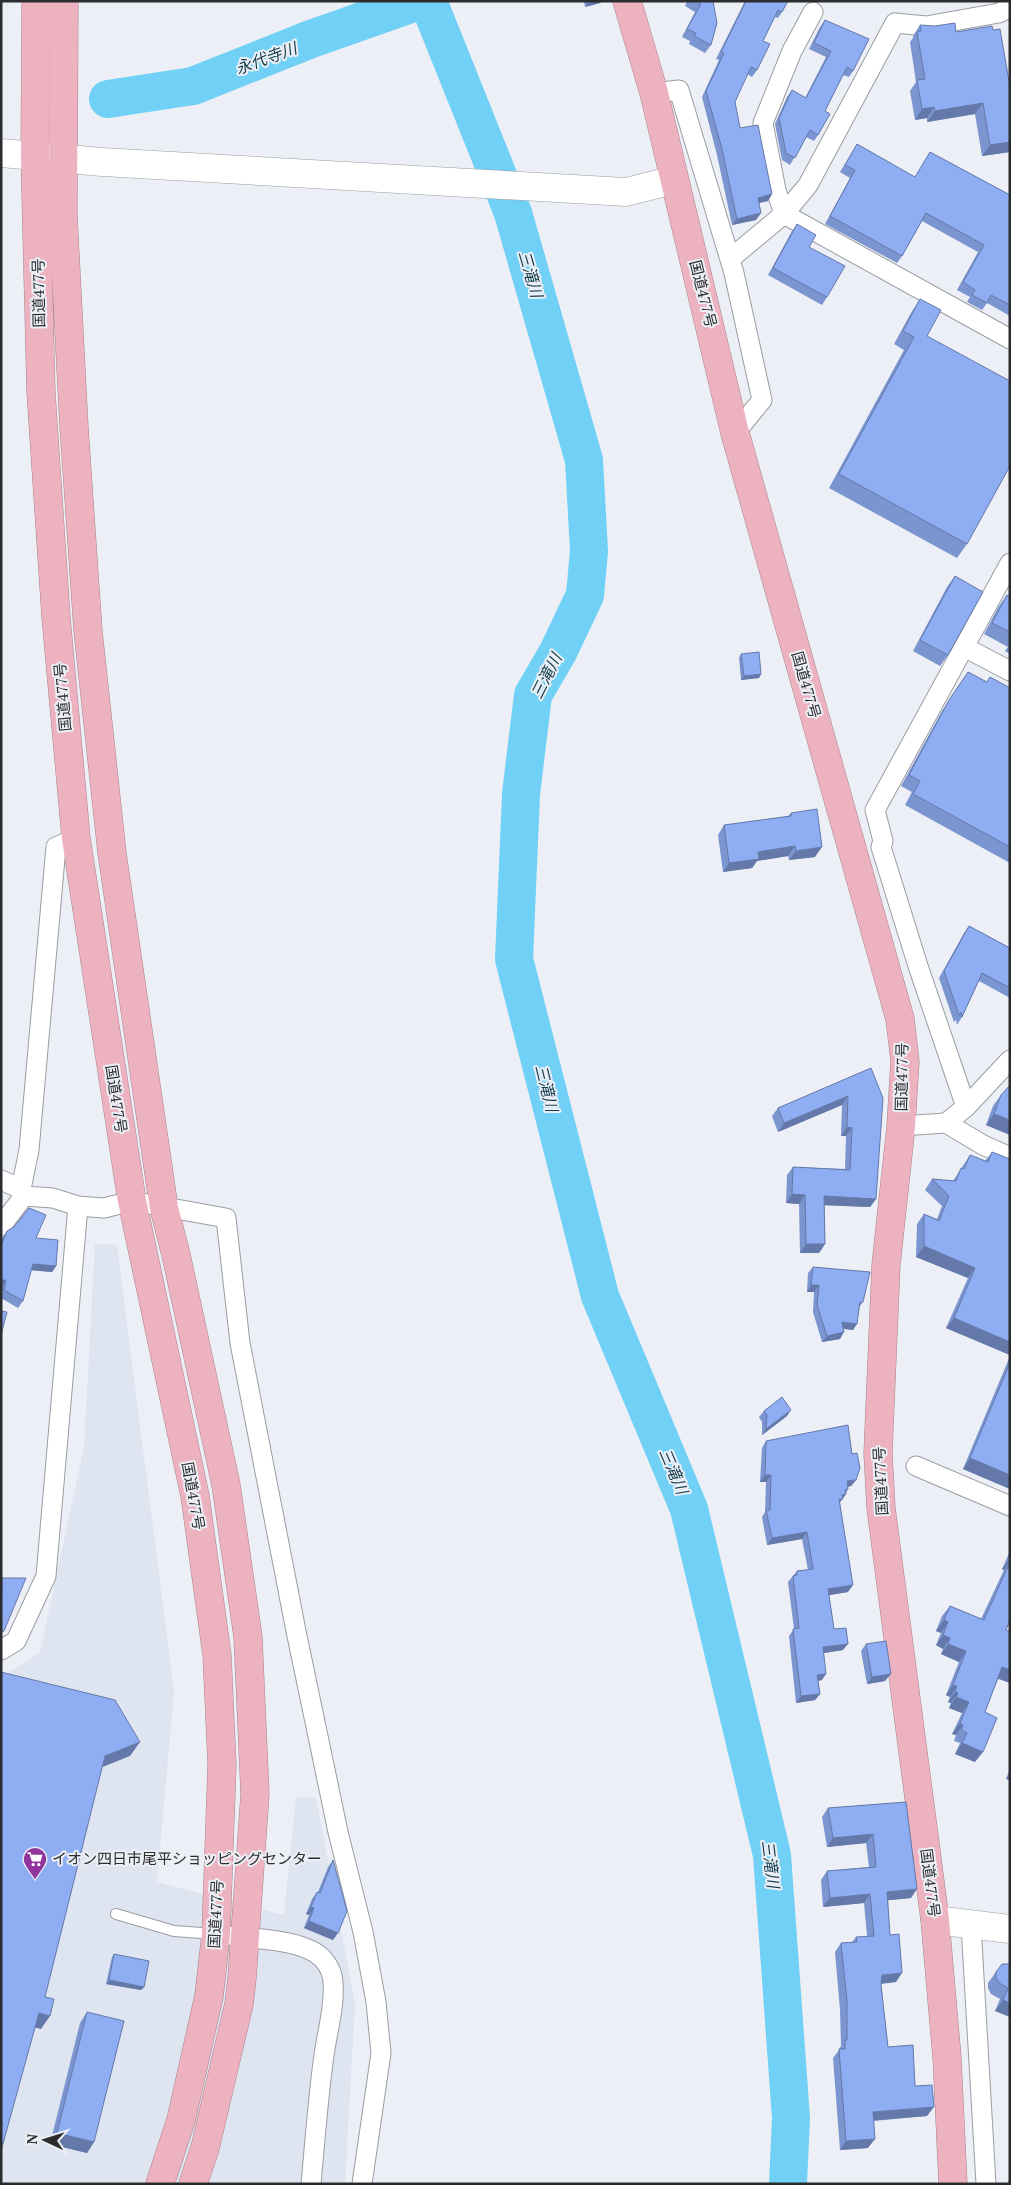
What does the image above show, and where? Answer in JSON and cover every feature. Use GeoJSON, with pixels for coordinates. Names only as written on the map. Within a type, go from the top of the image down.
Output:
{"type":"FeatureCollection","features":[{"type":"Feature","properties":{"kind":"highway","name":"国道477号"},"geometry":{"type":"LineString","coordinates":[[36,1],[35,156],[41,392],[56,617],[76,838],[132,1200],[194,1496],[217,1655],[222,1764],[216,1934],[207,2005],[181,2120],[160,2183]]}},
{"type":"Feature","properties":{"kind":"highway","name":"国道477号"},"geometry":{"type":"LineString","coordinates":[[64,1],[63,215],[74,427],[88,631],[112,853],[164,1208],[179,1264],[226,1484],[248,1637],[255,1794],[239,2004],[205,2148],[193,2184]]}},
{"type":"Feature","properties":{"kind":"highway","name":"国道477号"},"geometry":{"type":"LineString","coordinates":[[627,1],[654,93],[710,321],[735,433],[900,1020],[905,1061],[901,1126],[886,1265],[878,1453],[881,1508],[935,1920],[946,2058],[953,2184]]}},
{"type":"Feature","properties":{"kind":"street"},"geometry":{"type":"LineString","coordinates":[[730,260],[784,214],[808,185],[895,23],[926,26],[999,13],[1010,7]]}},
{"type":"Feature","properties":{"kind":"street"},"geometry":{"type":"LineString","coordinates":[[813,12],[792,51],[763,123],[776,190],[784,214],[1010,339]]}},
{"type":"Feature","properties":{"kind":"street"},"geometry":{"type":"LineString","coordinates":[[654,93],[679,90],[730,260],[762,400],[735,433]]}},
{"type":"Feature","properties":{"kind":"street"},"geometry":{"type":"LineString","coordinates":[[3,156],[35,156],[102,162],[626,192],[674,180]]}},
{"type":"Feature","properties":{"kind":"street"},"geometry":{"type":"LineString","coordinates":[[966,1107],[884,856],[875,810],[1010,563]]}},
{"type":"Feature","properties":{"kind":"street"},"geometry":{"type":"LineString","coordinates":[[964,647],[1010,671]]}},
{"type":"Feature","properties":{"kind":"street"},"geometry":{"type":"LineString","coordinates":[[1,1226],[22,1192],[29,1150],[56,847],[76,838]]}},
{"type":"Feature","properties":{"kind":"street"},"geometry":{"type":"LineString","coordinates":[[946,1123],[966,1107],[1010,1060]]}},
{"type":"Feature","properties":{"kind":"street"},"geometry":{"type":"LineString","coordinates":[[901,1126],[946,1123],[983,1145],[1010,1157]]}},
{"type":"Feature","properties":{"kind":"street"},"geometry":{"type":"LineString","coordinates":[[1,1180],[22,1192],[53,1198],[78,1206],[104,1208],[132,1200],[164,1208],[226,1218],[244,1362],[296,1632],[338,1832],[363,1932],[376,2002],[381,2053],[362,2184]]}},
{"type":"Feature","properties":{"kind":"street"},"geometry":{"type":"LineString","coordinates":[[1,1650],[16,1641],[46,1576],[78,1206]]}},
{"type":"Feature","properties":{"kind":"street"},"geometry":{"type":"LineString","coordinates":[[916,1466],[1010,1506]]}},
{"type":"Feature","properties":{"kind":"street"},"geometry":{"type":"LineString","coordinates":[[935,1920],[1010,1929]]}},
{"type":"Feature","properties":{"kind":"street"},"geometry":{"type":"LineString","coordinates":[[971,1924],[986,2184]]}},
{"type":"Feature","properties":{"kind":"street"},"geometry":{"type":"LineString","coordinates":[[216,1934],[300,1946],[313,1951],[323,1959],[330,1969],[333,1982],[333,2001],[324,2055],[311,2184]]}},
{"type":"Feature","properties":{"kind":"lane"},"geometry":{"type":"LineString","coordinates":[[116,1914],[174,1931],[216,1934]]}},
{"type":"Feature","properties":{"kind":"shaded area"},"geometry":{"type":"Polygon","coordinates":[[[95,1244],[117,1245],[174,1692],[157,1882],[284,1915],[296,1797],[316,1798],[355,2003],[345,2184],[1,2184],[1,1677],[40,1653],[84,1447],[95,1244]]]}},
{"type":"Feature","properties":{"kind":"building"},"geometry":{"type":"Polygon","coordinates":[[[696,1],[713,1],[717,23],[711,45],[694,36],[696,33],[687,29],[701,4],[696,1]]]}},
{"type":"Feature","properties":{"kind":"building"},"geometry":{"type":"Polygon","coordinates":[[[746,1],[788,1],[782,12],[778,10],[763,41],[770,44],[757,70],[751,67],[735,102],[740,128],[758,125],[772,194],[758,198],[761,213],[737,219],[722,149],[706,91],[724,53],[721,52],[746,1]]]}},
{"type":"Feature","properties":{"kind":"building"},"geometry":{"type":"Polygon","coordinates":[[[825,20],[869,39],[853,71],[847,67],[825,111],[830,114],[818,135],[810,130],[795,158],[786,153],[779,118],[792,90],[806,98],[831,51],[814,43],[825,20]]]}},
{"type":"Feature","properties":{"kind":"building"},"geometry":{"type":"Polygon","coordinates":[[[955,23],[956,32],[992,26],[993,30],[1000,29],[1010,87],[1010,142],[990,145],[983,103],[935,111],[934,107],[922,109],[917,80],[925,79],[917,32],[921,31],[920,25],[935,26],[955,23]]]}},
{"type":"Feature","properties":{"kind":"building"},"geometry":{"type":"Polygon","coordinates":[[[857,144],[915,177],[930,152],[1010,195],[1010,305],[991,295],[987,303],[972,295],[975,290],[963,282],[984,245],[926,213],[902,256],[830,216],[855,170],[845,165],[857,144]]]}},
{"type":"Feature","properties":{"kind":"building"},"geometry":{"type":"Polygon","coordinates":[[[797,224],[816,235],[809,247],[845,266],[827,297],[773,268],[797,224]]]}},
{"type":"Feature","properties":{"kind":"building"},"geometry":{"type":"Polygon","coordinates":[[[920,299],[941,310],[927,336],[1010,381],[1010,466],[967,544],[839,474],[914,337],[903,331],[920,299]]]}},
{"type":"Feature","properties":{"kind":"building"},"geometry":{"type":"Polygon","coordinates":[[[955,576],[983,592],[948,655],[920,640],[955,576]]]}},
{"type":"Feature","properties":{"kind":"building"},"geometry":{"type":"Polygon","coordinates":[[[1007,595],[1010,597],[1010,632],[992,623],[1007,595]]]}},
{"type":"Feature","properties":{"kind":"building"},"geometry":{"type":"Polygon","coordinates":[[[759,652],[761,674],[744,676],[741,654],[759,652]]]}},
{"type":"Feature","properties":{"kind":"building"},"geometry":{"type":"Polygon","coordinates":[[[968,672],[987,682],[990,677],[1010,688],[1010,847],[913,794],[920,781],[909,775],[949,700],[968,672]]]}},
{"type":"Feature","properties":{"kind":"building"},"geometry":{"type":"Polygon","coordinates":[[[817,809],[822,847],[796,851],[795,846],[758,852],[759,859],[729,863],[724,825],[791,816],[791,813],[817,809]]]}},
{"type":"Feature","properties":{"kind":"building"},"geometry":{"type":"Polygon","coordinates":[[[969,926],[1010,948],[1010,988],[982,973],[962,1017],[961,1012],[959,1015],[944,971],[969,926]]]}},
{"type":"Feature","properties":{"kind":"building"},"geometry":{"type":"Polygon","coordinates":[[[871,1068],[883,1098],[876,1199],[824,1196],[825,1244],[806,1244],[805,1195],[792,1194],[793,1167],[850,1170],[852,1128],[847,1127],[848,1096],[784,1123],[778,1108],[871,1068]]]}},
{"type":"Feature","properties":{"kind":"building"},"geometry":{"type":"Polygon","coordinates":[[[1010,1085],[1010,1120],[994,1114],[1001,1095],[1010,1085]]]}},
{"type":"Feature","properties":{"kind":"building"},"geometry":{"type":"Polygon","coordinates":[[[992,1152],[1010,1159],[1010,1342],[954,1318],[975,1268],[924,1246],[924,1214],[939,1221],[949,1196],[932,1179],[956,1181],[961,1168],[964,1169],[970,1155],[988,1162],[992,1152]]]}},
{"type":"Feature","properties":{"kind":"building"},"geometry":{"type":"Polygon","coordinates":[[[29,1208],[46,1215],[36,1238],[58,1240],[56,1266],[33,1264],[23,1301],[4,1290],[6,1281],[1,1279],[1,1246],[7,1231],[14,1227],[29,1208]]]}},
{"type":"Feature","properties":{"kind":"building"},"geometry":{"type":"Polygon","coordinates":[[[813,1267],[870,1272],[863,1302],[860,1302],[857,1324],[842,1322],[844,1332],[827,1336],[817,1305],[819,1285],[811,1285],[813,1267]]]}},
{"type":"Feature","properties":{"kind":"building"},"geometry":{"type":"Polygon","coordinates":[[[1,1311],[7,1312],[1,1335],[1,1311]]]}},
{"type":"Feature","properties":{"kind":"building"},"geometry":{"type":"Polygon","coordinates":[[[1010,1363],[1010,1475],[970,1458],[1010,1363]]]}},
{"type":"Feature","properties":{"kind":"building"},"geometry":{"type":"Polygon","coordinates":[[[782,1397],[791,1410],[766,1429],[767,1415],[764,1411],[782,1397]]]}},
{"type":"Feature","properties":{"kind":"building"},"geometry":{"type":"Polygon","coordinates":[[[848,1425],[852,1454],[857,1453],[860,1468],[856,1480],[847,1481],[848,1489],[845,1490],[846,1494],[842,1495],[843,1499],[839,1499],[853,1585],[828,1589],[834,1629],[846,1628],[848,1644],[823,1647],[826,1674],[817,1675],[820,1694],[801,1696],[793,1629],[799,1628],[793,1576],[797,1575],[797,1571],[813,1569],[807,1532],[772,1538],[766,1510],[770,1510],[771,1475],[765,1475],[766,1441],[848,1425]]]}},
{"type":"Feature","properties":{"kind":"building"},"geometry":{"type":"Polygon","coordinates":[[[1010,1562],[1010,1620],[1006,1630],[1010,1632],[1010,1670],[1002,1667],[985,1712],[997,1718],[983,1752],[962,1743],[967,1733],[961,1730],[963,1725],[960,1723],[969,1702],[956,1697],[958,1693],[955,1692],[957,1686],[953,1685],[966,1651],[948,1644],[950,1638],[943,1635],[948,1622],[944,1620],[950,1606],[984,1620],[1010,1562]]]}},
{"type":"Feature","properties":{"kind":"building"},"geometry":{"type":"Polygon","coordinates":[[[2,1578],[26,1578],[4,1631],[1,1632],[2,1578]]]}},
{"type":"Feature","properties":{"kind":"building"},"geometry":{"type":"Polygon","coordinates":[[[886,1641],[891,1674],[872,1677],[866,1644],[886,1641]]]}},
{"type":"Feature","properties":{"kind":"building","name":"イオン四日市尾平ショッピングセンター"},"geometry":{"type":"Polygon","coordinates":[[[1,1672],[115,1700],[140,1742],[105,1756],[45,1997],[54,1999],[50,2016],[39,2013],[1,2151],[1,1672]]]}},
{"type":"Feature","properties":{"kind":"building"},"geometry":{"type":"Polygon","coordinates":[[[906,1802],[917,1889],[887,1892],[890,1935],[899,1934],[902,1973],[882,1975],[881,1985],[888,2047],[913,2045],[915,2086],[932,2085],[934,2107],[873,2112],[875,2139],[846,2141],[839,2049],[845,2049],[845,2040],[847,2040],[847,2001],[841,1943],[857,1942],[856,1937],[874,1936],[870,1894],[830,1898],[827,1871],[876,1867],[873,1834],[833,1838],[828,1808],[906,1802]]]}},
{"type":"Feature","properties":{"kind":"building"},"geometry":{"type":"Polygon","coordinates":[[[333,1860],[347,1911],[338,1933],[309,1921],[314,1908],[311,1907],[317,1892],[320,1893],[333,1860]]]}},
{"type":"Feature","properties":{"kind":"building"},"geometry":{"type":"Polygon","coordinates":[[[114,1954],[149,1961],[144,1987],[109,1980],[114,1954]]]}},
{"type":"Feature","properties":{"kind":"building"},"geometry":{"type":"Polygon","coordinates":[[[1002,1964],[1010,1964],[1010,2003],[1003,2000],[1008,1988],[999,1983],[996,1977],[996,1972],[1002,1964]]]}},
{"type":"Feature","properties":{"kind":"building"},"geometry":{"type":"Polygon","coordinates":[[[87,2012],[124,2021],[94,2142],[57,2133],[87,2012]]]}},
{"type":"Feature","properties":{"kind":"waterway","name":"永代寺川"},"geometry":{"type":"LineString","coordinates":[[108,99],[193,86],[311,39],[419,1]]}},
{"type":"Feature","properties":{"kind":"waterway","name":"三滝川"},"geometry":{"type":"LineString","coordinates":[[428,1],[513,213],[584,460],[589,551],[585,595],[558,652],[533,695],[521,794],[514,959],[600,1296],[689,1509],[772,1855],[791,2118],[788,2184]]}},
{"type":"Feature","properties":{"kind":"place","name":"イオン四日市尾平ショッピングセンター"},"geometry":{"type":"Point","coordinates":[35,1880]}}]}
